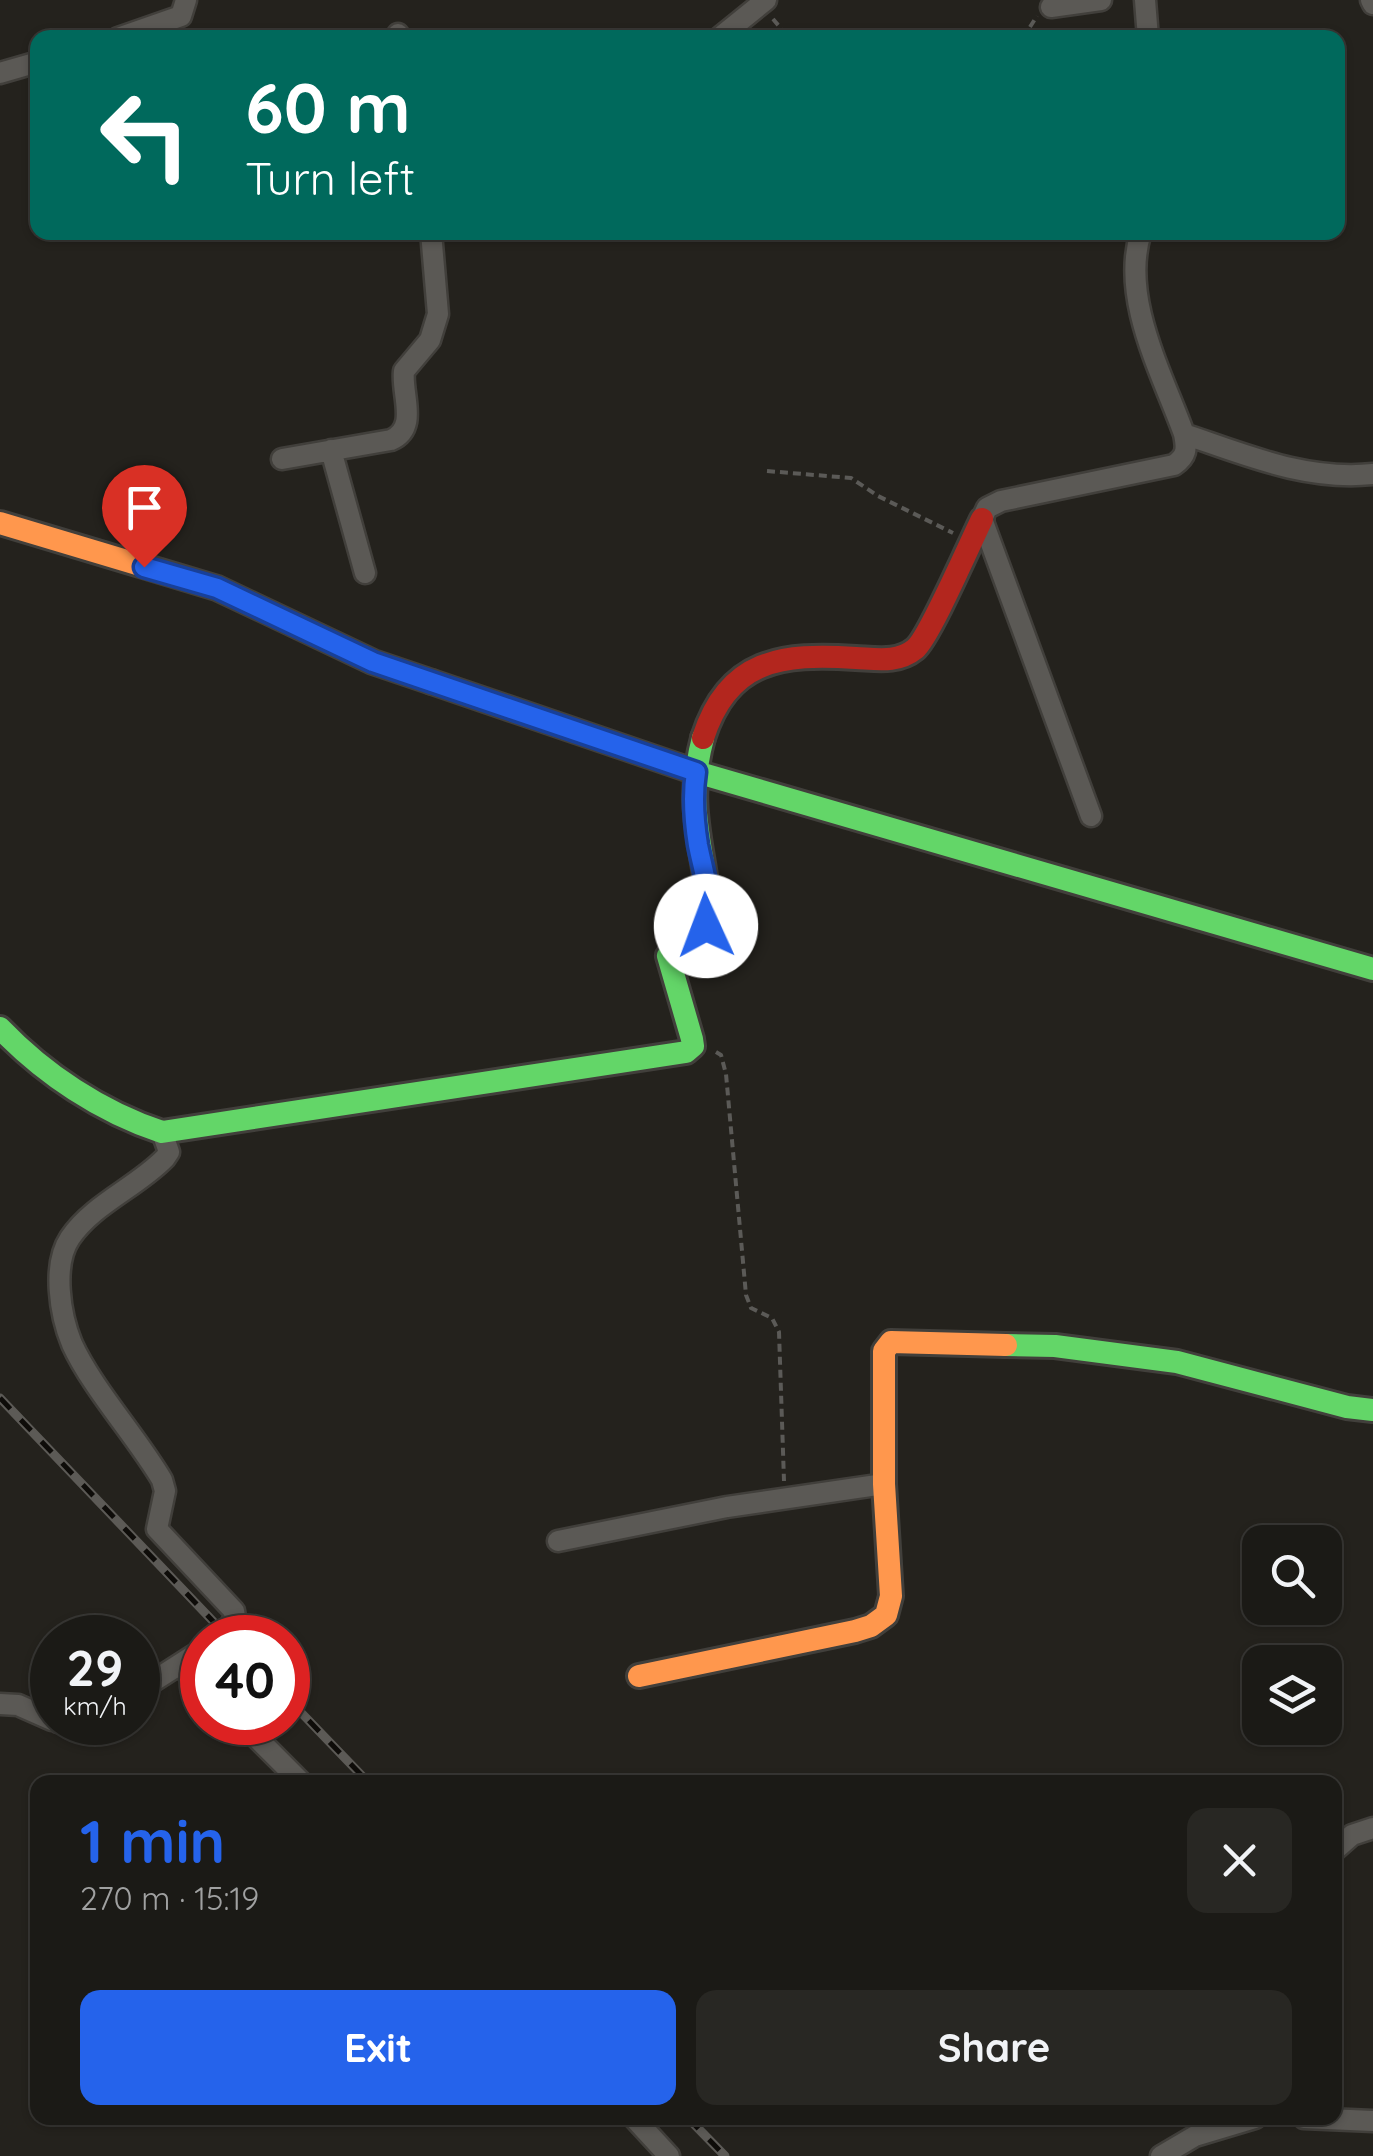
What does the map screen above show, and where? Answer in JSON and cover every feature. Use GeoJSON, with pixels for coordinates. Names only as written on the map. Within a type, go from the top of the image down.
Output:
{"type":"FeatureCollection","features":[{"type":"Feature","properties":{"kind":"street"},"geometry":{"type":"LineString","coordinates":[[143,30],[181,16],[186,0]]}},
{"type":"Feature","properties":{"kind":"street"},"geometry":{"type":"LineString","coordinates":[[1051,7],[1101,0]]}},
{"type":"Feature","properties":{"kind":"street"},"geometry":{"type":"LineString","coordinates":[[1145,0],[1147,30]]}},
{"type":"Feature","properties":{"kind":"street"},"geometry":{"type":"LineString","coordinates":[[730,30],[763,2]]}},
{"type":"Feature","properties":{"kind":"street"},"geometry":{"type":"LineString","coordinates":[[0,73],[30,64]]}},
{"type":"Feature","properties":{"kind":"street"},"geometry":{"type":"LineString","coordinates":[[282,459],[391,440],[404,430],[404,370],[430,340],[438,314],[432,240]]}},
{"type":"Feature","properties":{"kind":"street"},"geometry":{"type":"LineString","coordinates":[[0,1028],[48,1071],[144,1128],[162,1132],[677,1055],[693,1046],[668,956],[672,949],[706,926],[710,916],[692,793],[712,710],[726,688],[762,663],[784,659],[890,660],[919,647],[987,508],[1001,501],[1174,466],[1184,458],[1184,434],[1144,324],[1134,257],[1139,240]]}},
{"type":"Feature","properties":{"kind":"street"},"geometry":{"type":"LineString","coordinates":[[1184,434],[1290,470],[1328,476],[1373,474]]}},
{"type":"Feature","properties":{"kind":"street"},"geometry":{"type":"LineString","coordinates":[[331,450],[365,573]]}},
{"type":"Feature","properties":{"kind":"street"},"geometry":{"type":"LineString","coordinates":[[982,519],[1091,816]]}},
{"type":"Feature","properties":{"kind":"street"},"geometry":{"type":"LineString","coordinates":[[0,523],[217,588],[373,662],[696,772],[1373,969]]}},
{"type":"Feature","properties":{"kind":"street"},"geometry":{"type":"LineString","coordinates":[[162,1132],[169,1152],[165,1158],[69,1239],[61,1261],[65,1320],[78,1355],[162,1480],[164,1501],[157,1530],[235,1615]]}},
{"type":"Feature","properties":{"kind":"street"},"geometry":{"type":"LineString","coordinates":[[639,1676],[855,1632],[886,1615],[891,1596],[884,1484],[884,1351],[894,1341],[1055,1346],[1140,1356],[1373,1410]]}},
{"type":"Feature","properties":{"kind":"street"},"geometry":{"type":"LineString","coordinates":[[558,1541],[784,1498],[884,1484]]}},
{"type":"Feature","properties":{"kind":"street"},"geometry":{"type":"LineString","coordinates":[[160,1676],[179,1664]]}},
{"type":"Feature","properties":{"kind":"street"},"geometry":{"type":"LineString","coordinates":[[0,1704],[30,1710]]}},
{"type":"Feature","properties":{"kind":"street"},"geometry":{"type":"LineString","coordinates":[[265,1745],[294,1775]]}},
{"type":"Feature","properties":{"kind":"street"},"geometry":{"type":"LineString","coordinates":[[1342,1844],[1352,1835],[1373,1828]]}},
{"type":"Feature","properties":{"kind":"street"},"geometry":{"type":"LineString","coordinates":[[1342,2120],[1373,2121]]}},
{"type":"Feature","properties":{"kind":"street"},"geometry":{"type":"LineString","coordinates":[[640,2125],[669,2156]]}},
{"type":"Feature","properties":{"kind":"street"},"geometry":{"type":"LineString","coordinates":[[1161,2156],[1195,2136],[1232,2125]]}},
{"type":"Feature","properties":{"kind":"path"},"geometry":{"type":"LineString","coordinates":[[763,2],[783,30]]}},
{"type":"Feature","properties":{"kind":"path"},"geometry":{"type":"LineString","coordinates":[[767,471],[851,478],[878,496],[970,542]]}},
{"type":"Feature","properties":{"kind":"path"},"geometry":{"type":"LineString","coordinates":[[693,1046],[715,1051],[724,1063],[746,1296],[754,1312],[772,1318],[777,1324],[784,1498]]}},
{"type":"Feature","properties":{"kind":"railway"},"geometry":{"type":"LineString","coordinates":[[0,1398],[207,1615]]}},
{"type":"Feature","properties":{"kind":"railway"},"geometry":{"type":"LineString","coordinates":[[310,1722],[361,1775]]}},
{"type":"Feature","properties":{"kind":"railway"},"geometry":{"type":"LineString","coordinates":[[695,2125],[725,2156]]}},
{"type":"Feature","properties":{"kind":"traffic: fast"},"geometry":{"type":"LineString","coordinates":[[432,682],[696,772],[1373,969]]}},
{"type":"Feature","properties":{"kind":"traffic: fast"},"geometry":{"type":"LineString","coordinates":[[0,1028],[35,1061],[75,1090],[117,1114],[162,1132],[686,1052],[693,1046],[692,1039],[668,956],[702,929],[710,916],[695,786],[703,738]]}},
{"type":"Feature","properties":{"kind":"traffic: fast"},"geometry":{"type":"LineString","coordinates":[[1006,1345],[1055,1346],[1177,1362],[1347,1407],[1373,1410]]}},
{"type":"Feature","properties":{"kind":"traffic: slow"},"geometry":{"type":"LineString","coordinates":[[0,523],[217,588],[373,662],[432,682]]}},
{"type":"Feature","properties":{"kind":"traffic: slow"},"geometry":{"type":"LineString","coordinates":[[639,1676],[855,1631],[886,1615],[891,1596],[884,1484],[884,1351],[891,1342],[1006,1345]]}},
{"type":"Feature","properties":{"kind":"traffic: jam"},"geometry":{"type":"LineString","coordinates":[[703,738],[727,691],[761,666],[804,657],[887,659],[915,649],[939,609],[982,519]]}},
{"type":"Feature","properties":{"kind":"route"},"geometry":{"type":"LineString","coordinates":[[144,567],[217,588],[373,662],[696,772],[692,793],[709,904],[706,926]]}}]}
